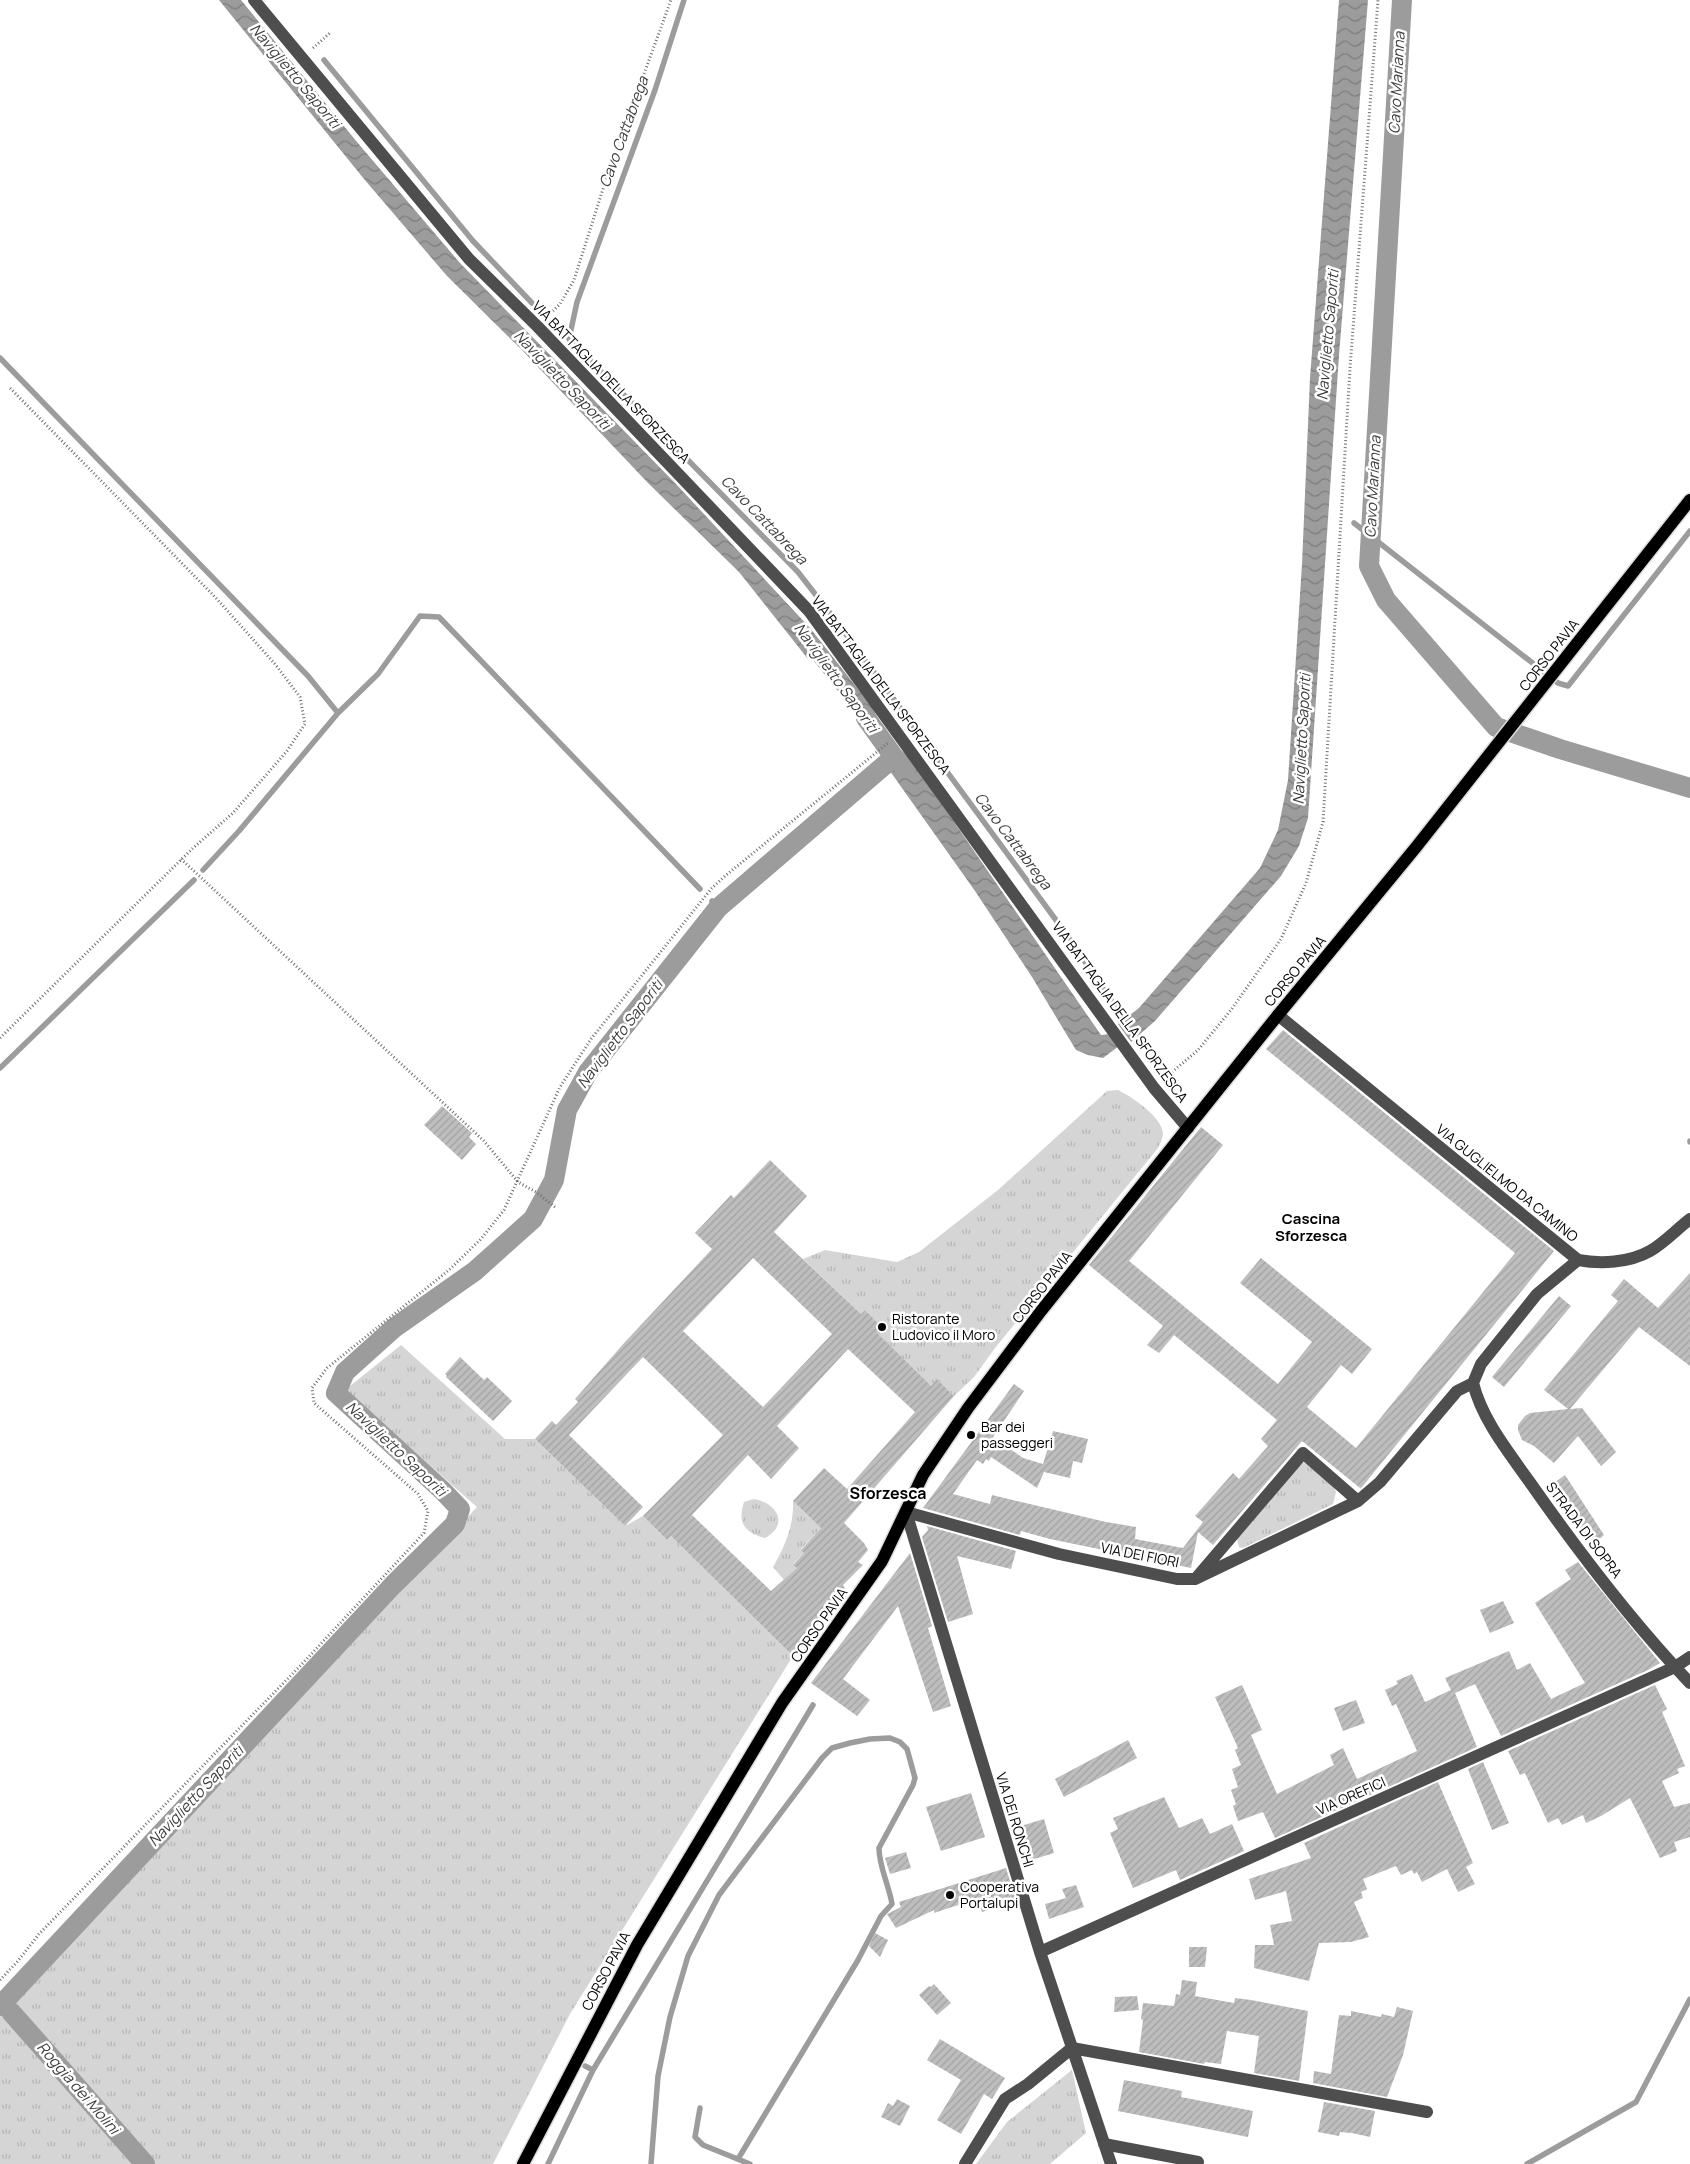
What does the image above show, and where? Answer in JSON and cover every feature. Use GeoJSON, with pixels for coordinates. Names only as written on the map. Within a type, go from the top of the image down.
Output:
{"type":"FeatureCollection","features":[{"type":"Feature","properties":{"kind":"main road","name":"CORSO PAVIA"},"geometry":{"type":"LineString","coordinates":[[523,2164],[637,1944],[782,1703],[882,1561],[922,1475],[968,1408],[1040,1312],[1278,1015],[1417,846],[1690,500]]}},
{"type":"Feature","properties":{"kind":"street","name":"VIA BATTAGLIA DELLA SFORZESCA"},"geometry":{"type":"LineString","coordinates":[[254,0],[469,259],[538,327],[809,611],[1154,1088],[1188,1128]]}},
{"type":"Feature","properties":{"kind":"street","name":"VIA GUGLIELMO DA CAMINO"},"geometry":{"type":"LineString","coordinates":[[1278,1015],[1578,1260],[1537,1294],[1481,1364],[1473,1383]]}},
{"type":"Feature","properties":{"kind":"street"},"geometry":{"type":"LineString","coordinates":[[1578,1260],[1596,1264],[1624,1259],[1650,1251],[1690,1219]]}},
{"type":"Feature","properties":{"kind":"street"},"geometry":{"type":"LineString","coordinates":[[1195,1579],[1303,1453],[1358,1501],[1380,1482],[1457,1391],[1473,1383]]}},
{"type":"Feature","properties":{"kind":"street","name":"STRADA DI SOPRA"},"geometry":{"type":"LineString","coordinates":[[1473,1383],[1478,1404],[1490,1424],[1564,1530],[1690,1683]]}},
{"type":"Feature","properties":{"kind":"street","name":"VIA DEI FIORI"},"geometry":{"type":"LineString","coordinates":[[906,1512],[1060,1554],[1177,1580],[1195,1579],[1358,1501]]}},
{"type":"Feature","properties":{"kind":"street","name":"VIA DEI RONCHI"},"geometry":{"type":"LineString","coordinates":[[906,1512],[1040,1952],[1111,2164]]}},
{"type":"Feature","properties":{"kind":"street","name":"VIA OREFICI"},"geometry":{"type":"LineString","coordinates":[[1040,1952],[1675,1667],[1690,1657]]}},
{"type":"Feature","properties":{"kind":"street"},"geometry":{"type":"LineString","coordinates":[[965,2164],[1005,2098],[1028,2084],[1072,2048],[1428,2112]]}},
{"type":"Feature","properties":{"kind":"street"},"geometry":{"type":"LineString","coordinates":[[1104,2144],[1198,2162]]}},
{"type":"Feature","properties":{"kind":"path"},"geometry":{"type":"LineString","coordinates":[[538,327],[560,304],[574,280],[610,167],[671,0]]}},
{"type":"Feature","properties":{"kind":"path"},"geometry":{"type":"LineString","coordinates":[[1154,1088],[1198,1050],[1231,1010],[1281,939],[1306,883],[1323,822],[1350,368],[1378,0]]}},
{"type":"Feature","properties":{"kind":"path"},"geometry":{"type":"LineString","coordinates":[[301,58],[331,32]]}},
{"type":"Feature","properties":{"kind":"path"},"geometry":{"type":"LineString","coordinates":[[0,1038],[182,859],[233,812],[288,751],[305,724],[300,696],[275,664],[216,598],[9,387]]}},
{"type":"Feature","properties":{"kind":"path"},"geometry":{"type":"LineString","coordinates":[[0,1980],[39,1934],[303,1663],[424,1533],[428,1511],[418,1494],[314,1403],[312,1388],[327,1368],[449,1270],[481,1239],[504,1210],[560,1087],[592,1039],[689,915],[724,876],[889,742]]}},
{"type":"Feature","properties":{"kind":"path"},"geometry":{"type":"LineString","coordinates":[[182,859],[484,1141],[518,1182],[536,1192],[555,1207]]}},
{"type":"Feature","properties":{"kind":"green space"},"geometry":{"type":"Polygon","coordinates":[[[1118,1090],[1138,1102],[1157,1120],[1163,1133],[1158,1148],[995,1348],[974,1377],[954,1396],[937,1379],[926,1392],[871,1339],[882,1327],[865,1310],[861,1314],[803,1259],[825,1250],[897,1262],[919,1252],[998,1190],[1107,1091],[1118,1090]]]}},
{"type":"Feature","properties":{"kind":"green space"},"geometry":{"type":"Polygon","coordinates":[[[401,1345],[505,1439],[535,1439],[625,1526],[643,1516],[667,1540],[671,1536],[793,1656],[570,2014],[493,2164],[0,2164],[0,2015],[477,1507],[345,1390],[401,1345]]]}},
{"type":"Feature","properties":{"kind":"green space"},"geometry":{"type":"Polygon","coordinates":[[[1306,1462],[1334,1487],[1336,1492],[1333,1504],[1243,1548],[1239,1547],[1237,1539],[1300,1464],[1306,1462]]]}},
{"type":"Feature","properties":{"kind":"green space"},"geometry":{"type":"Polygon","coordinates":[[[754,1499],[769,1505],[778,1515],[777,1527],[765,1538],[752,1533],[744,1526],[742,1521],[744,1502],[754,1499]]]}},
{"type":"Feature","properties":{"kind":"green space"},"geometry":{"type":"Polygon","coordinates":[[[793,1501],[821,1528],[801,1549],[804,1553],[793,1564],[797,1568],[784,1580],[773,1567],[788,1535],[792,1519],[793,1501]]]}},
{"type":"Feature","properties":{"kind":"green space"},"geometry":{"type":"Polygon","coordinates":[[[1072,2070],[1086,2133],[1050,2164],[976,2164],[1007,2122],[1072,2070]]]}},
{"type":"Feature","properties":{"kind":"water"},"geometry":{"type":"Polygon","coordinates":[[[219,0],[241,0],[357,142],[460,263],[676,484],[810,628],[873,708],[886,737],[879,742],[813,660],[808,659],[739,572],[648,483],[521,349],[447,276],[364,179],[219,0]]]}},
{"type":"Feature","properties":{"kind":"water"},"geometry":{"type":"Polygon","coordinates":[[[1339,0],[1368,0],[1339,355],[1308,818],[1299,846],[1281,876],[1155,1021],[1131,1042],[1118,1024],[1139,1008],[1260,868],[1278,830],[1288,780],[1302,564],[1310,378],[1339,0]]]}},
{"type":"Feature","properties":{"kind":"water"},"geometry":{"type":"Polygon","coordinates":[[[893,747],[910,758],[1101,1035],[1109,1034],[1119,1046],[1103,1058],[1076,1050],[1032,977],[975,891],[880,757],[893,747]]]}},
{"type":"Feature","properties":{"kind":"building"},"geometry":{"type":"Polygon","coordinates":[[[1283,1030],[1554,1251],[1362,1487],[1360,1488],[1302,1441],[1213,1545],[1198,1532],[1191,1568],[1050,1539],[1021,1531],[1020,1535],[923,1508],[1014,1384],[1024,1391],[993,1437],[1023,1458],[1043,1464],[1053,1431],[1088,1439],[1082,1463],[1073,1461],[1070,1478],[1044,1472],[1037,1488],[991,1457],[989,1461],[986,1459],[983,1464],[977,1460],[953,1494],[990,1504],[992,1495],[1106,1522],[1136,1527],[1135,1539],[1183,1548],[1203,1522],[1195,1516],[1233,1473],[1239,1479],[1268,1446],[1261,1439],[1277,1420],[1174,1335],[1159,1353],[1147,1345],[1163,1326],[1089,1265],[1201,1127],[1223,1145],[1129,1261],[1278,1384],[1312,1342],[1240,1283],[1261,1258],[1372,1349],[1352,1374],[1341,1365],[1307,1407],[1356,1448],[1515,1253],[1266,1049],[1283,1030]]]}},
{"type":"Feature","properties":{"kind":"building"},"geometry":{"type":"Polygon","coordinates":[[[442,1106],[472,1133],[469,1137],[476,1144],[462,1160],[424,1125],[442,1106]]]}},
{"type":"Feature","properties":{"kind":"building"},"geometry":{"type":"Polygon","coordinates":[[[770,1160],[807,1196],[774,1232],[861,1314],[865,1310],[882,1327],[877,1333],[931,1386],[937,1379],[954,1396],[844,1523],[864,1543],[868,1550],[858,1562],[863,1565],[843,1585],[845,1589],[793,1656],[671,1536],[667,1540],[643,1516],[723,1435],[643,1357],[569,1435],[643,1507],[625,1526],[535,1439],[552,1421],[556,1425],[578,1402],[575,1399],[625,1342],[712,1249],[695,1233],[731,1195],[734,1198],[770,1160]],[[753,1258],[683,1331],[763,1407],[832,1334],[753,1258]],[[848,1349],[777,1426],[799,1448],[771,1479],[748,1455],[692,1515],[771,1591],[797,1568],[793,1565],[804,1553],[801,1550],[821,1528],[793,1501],[824,1468],[847,1489],[915,1412],[848,1349]]]}},
{"type":"Feature","properties":{"kind":"building"},"geometry":{"type":"Polygon","coordinates":[[[1690,1273],[1690,1366],[1639,1327],[1570,1409],[1582,1408],[1616,1452],[1601,1466],[1578,1436],[1554,1463],[1534,1446],[1522,1440],[1518,1425],[1525,1416],[1530,1413],[1568,1409],[1544,1390],[1618,1301],[1611,1295],[1624,1279],[1658,1308],[1690,1273]]]}},
{"type":"Feature","properties":{"kind":"building"},"geometry":{"type":"Polygon","coordinates":[[[1559,1296],[1571,1306],[1504,1387],[1492,1377],[1559,1296]]]}},
{"type":"Feature","properties":{"kind":"building"},"geometry":{"type":"Polygon","coordinates":[[[460,1357],[484,1380],[487,1377],[512,1401],[493,1421],[446,1377],[445,1374],[460,1357]]]}},
{"type":"Feature","properties":{"kind":"building"},"geometry":{"type":"Polygon","coordinates":[[[1565,1475],[1604,1535],[1590,1547],[1551,1485],[1565,1475]]]}},
{"type":"Feature","properties":{"kind":"building"},"geometry":{"type":"Polygon","coordinates":[[[927,1526],[1016,1551],[1011,1569],[957,1556],[973,1614],[948,1622],[922,1537],[928,1530],[927,1526]]]}},
{"type":"Feature","properties":{"kind":"building"},"geometry":{"type":"Polygon","coordinates":[[[910,1553],[932,1626],[928,1628],[951,1706],[933,1712],[898,1606],[843,1679],[870,1700],[857,1716],[811,1683],[910,1553]]]}},
{"type":"Feature","properties":{"kind":"building"},"geometry":{"type":"Polygon","coordinates":[[[1578,1562],[1660,1663],[1501,1736],[1475,1684],[1455,1693],[1477,1747],[1275,1838],[1263,1812],[1238,1821],[1233,1806],[1236,1804],[1231,1790],[1238,1787],[1232,1769],[1241,1765],[1235,1750],[1238,1748],[1215,1697],[1242,1685],[1262,1730],[1251,1735],[1277,1794],[1334,1765],[1330,1755],[1343,1748],[1357,1779],[1417,1751],[1396,1704],[1392,1706],[1385,1690],[1398,1684],[1396,1681],[1412,1674],[1425,1702],[1451,1690],[1445,1678],[1509,1651],[1517,1670],[1530,1663],[1551,1699],[1585,1683],[1535,1603],[1571,1579],[1565,1570],[1578,1562]]]}},
{"type":"Feature","properties":{"kind":"building"},"geometry":{"type":"Polygon","coordinates":[[[1503,1601],[1514,1623],[1490,1633],[1480,1610],[1503,1601]]]}},
{"type":"Feature","properties":{"kind":"building"},"geometry":{"type":"Polygon","coordinates":[[[1655,1685],[1667,1709],[1662,1712],[1685,1766],[1677,1769],[1679,1773],[1662,1781],[1674,1807],[1690,1803],[1690,1837],[1674,1842],[1677,1851],[1660,1858],[1630,1798],[1586,1823],[1583,1815],[1562,1825],[1558,1818],[1548,1823],[1525,1773],[1520,1775],[1508,1751],[1655,1685]]]}},
{"type":"Feature","properties":{"kind":"building"},"geometry":{"type":"Polygon","coordinates":[[[1356,1700],[1365,1723],[1343,1731],[1334,1708],[1356,1700]]]}},
{"type":"Feature","properties":{"kind":"building"},"geometry":{"type":"Polygon","coordinates":[[[1128,1740],[1137,1758],[1064,1797],[1055,1779],[1128,1740]]]}},
{"type":"Feature","properties":{"kind":"building"},"geometry":{"type":"Polygon","coordinates":[[[1483,1762],[1509,1823],[1492,1830],[1468,1769],[1483,1762]]]}},
{"type":"Feature","properties":{"kind":"building"},"geometry":{"type":"Polygon","coordinates":[[[1438,1782],[1473,1863],[1466,1867],[1475,1884],[1458,1892],[1447,1869],[1422,1882],[1417,1872],[1414,1874],[1412,1870],[1401,1875],[1396,1866],[1363,1879],[1367,1889],[1361,1892],[1363,1898],[1354,1902],[1369,1937],[1351,1942],[1319,1943],[1309,1981],[1254,1968],[1255,1945],[1274,1945],[1270,1925],[1292,1921],[1286,1891],[1255,1900],[1249,1879],[1311,1858],[1304,1843],[1438,1782]]]}},
{"type":"Feature","properties":{"kind":"building"},"geometry":{"type":"Polygon","coordinates":[[[971,1793],[985,1837],[941,1851],[926,1807],[971,1793]]]}},
{"type":"Feature","properties":{"kind":"building"},"geometry":{"type":"Polygon","coordinates":[[[1164,1797],[1179,1828],[1202,1818],[1210,1834],[1232,1824],[1244,1851],[1180,1880],[1176,1870],[1133,1888],[1110,1833],[1118,1829],[1113,1818],[1164,1797]]]}},
{"type":"Feature","properties":{"kind":"building"},"geometry":{"type":"Polygon","coordinates":[[[1044,1819],[1054,1853],[1031,1860],[1021,1826],[1044,1819]]]}},
{"type":"Feature","properties":{"kind":"building"},"geometry":{"type":"Polygon","coordinates":[[[906,1852],[911,1868],[890,1874],[885,1858],[906,1852]]]}},
{"type":"Feature","properties":{"kind":"building"},"geometry":{"type":"Polygon","coordinates":[[[1006,1868],[1016,1901],[982,1912],[976,1899],[934,1913],[934,1910],[896,1928],[887,1914],[901,1907],[899,1902],[1006,1868]]]}},
{"type":"Feature","properties":{"kind":"building"},"geometry":{"type":"Polygon","coordinates":[[[1076,1885],[1084,1907],[1049,1919],[1045,1904],[1066,1898],[1062,1889],[1076,1885]]]}},
{"type":"Feature","properties":{"kind":"building"},"geometry":{"type":"Polygon","coordinates":[[[875,1933],[888,1940],[880,1957],[869,1946],[875,1933]]]}},
{"type":"Feature","properties":{"kind":"building"},"geometry":{"type":"Polygon","coordinates":[[[1189,1947],[1207,1947],[1205,1967],[1189,1967],[1189,1947]]]}},
{"type":"Feature","properties":{"kind":"building"},"geometry":{"type":"Polygon","coordinates":[[[1182,1980],[1197,1982],[1195,1996],[1234,2003],[1235,1998],[1251,2000],[1308,2011],[1299,2081],[1254,2073],[1259,2036],[1227,2031],[1221,2064],[1205,2062],[1204,2064],[1139,2052],[1143,2003],[1174,2006],[1176,1994],[1180,1995],[1182,1980]]]}},
{"type":"Feature","properties":{"kind":"building"},"geometry":{"type":"Polygon","coordinates":[[[934,1984],[951,2003],[937,2015],[919,1995],[934,1984]]]}},
{"type":"Feature","properties":{"kind":"building"},"geometry":{"type":"Polygon","coordinates":[[[1137,1996],[1139,2010],[1114,2012],[1115,1997],[1137,1996]]]}},
{"type":"Feature","properties":{"kind":"building"},"geometry":{"type":"Polygon","coordinates":[[[1397,2007],[1413,2011],[1403,2055],[1387,2097],[1313,2083],[1314,2071],[1331,2074],[1339,2015],[1351,2016],[1351,2011],[1381,2017],[1382,2014],[1394,2017],[1397,2007]]]}},
{"type":"Feature","properties":{"kind":"building"},"geometry":{"type":"Polygon","coordinates":[[[940,2039],[1005,2078],[992,2099],[984,2094],[961,2134],[937,2120],[961,2080],[927,2060],[940,2039]]]}},
{"type":"Feature","properties":{"kind":"building"},"geometry":{"type":"Polygon","coordinates":[[[1124,2080],[1182,2091],[1181,2097],[1253,2111],[1248,2137],[1118,2111],[1124,2080]]]}},
{"type":"Feature","properties":{"kind":"building"},"geometry":{"type":"Polygon","coordinates":[[[897,2099],[910,2106],[900,2126],[881,2117],[888,2103],[893,2106],[897,2099]]]}},
{"type":"Feature","properties":{"kind":"building"},"geometry":{"type":"Polygon","coordinates":[[[1324,2102],[1375,2111],[1370,2137],[1352,2133],[1340,2132],[1339,2136],[1318,2132],[1324,2102]]]}},
{"type":"Feature","properties":{"kind":"waterway","name":"Cavo Cattabrega"},"geometry":{"type":"LineString","coordinates":[[684,0],[655,90],[577,302],[569,339],[798,572],[840,626],[1064,931],[1128,1025]]}},
{"type":"Feature","properties":{"kind":"waterway","name":"Cavo Marianna"},"geometry":{"type":"LineString","coordinates":[[1402,0],[1369,566],[1386,600],[1496,727],[1560,749],[1690,788]]}},
{"type":"Feature","properties":{"kind":"waterway"},"geometry":{"type":"LineString","coordinates":[[324,60],[473,241],[532,303]]}},
{"type":"Feature","properties":{"kind":"waterway"},"geometry":{"type":"LineString","coordinates":[[0,358],[308,676],[338,713]]}},
{"type":"Feature","properties":{"kind":"waterway"},"geometry":{"type":"LineString","coordinates":[[1354,523],[1558,683],[1568,686],[1690,531]]}},
{"type":"Feature","properties":{"kind":"waterway"},"geometry":{"type":"LineString","coordinates":[[203,870],[239,831],[338,713],[378,674],[420,616],[439,617],[700,889]]}},
{"type":"Feature","properties":{"kind":"waterway","name":"Naviglietto Saporiti"},"geometry":{"type":"LineString","coordinates":[[866,718],[894,757]]}},
{"type":"Feature","properties":{"kind":"waterway","name":"Naviglietto Saporiti"},"geometry":{"type":"LineString","coordinates":[[0,2006],[393,1585],[455,1524],[460,1509],[443,1491],[336,1393],[345,1372],[394,1328],[475,1271],[533,1219],[554,1180],[567,1110],[588,1072],[718,908],[894,757],[906,768]]}},
{"type":"Feature","properties":{"kind":"waterway"},"geometry":{"type":"LineString","coordinates":[[0,1068],[194,880]]}},
{"type":"Feature","properties":{"kind":"waterway"},"geometry":{"type":"LineString","coordinates":[[712,901],[718,908]]}},
{"type":"Feature","properties":{"kind":"waterway"},"geometry":{"type":"LineString","coordinates":[[548,2164],[593,2070],[813,1705]]}},
{"type":"Feature","properties":{"kind":"waterway"},"geometry":{"type":"LineString","coordinates":[[651,2164],[658,2076],[670,2017],[688,1956],[719,1895],[822,1758],[832,1748],[870,1739],[890,1738],[900,1742],[907,1749],[915,1778],[879,1848],[892,1904],[881,1916],[858,1960],[738,2159]]}},
{"type":"Feature","properties":{"kind":"waterway"},"geometry":{"type":"LineString","coordinates":[[1527,2164],[1636,2102],[1690,1999]]}},
{"type":"Feature","properties":{"kind":"waterway","name":"Roggia dei Molini"},"geometry":{"type":"LineString","coordinates":[[11,2012],[145,2164]]}},
{"type":"Feature","properties":{"kind":"waterway"},"geometry":{"type":"LineString","coordinates":[[585,2066],[593,2070]]}},
{"type":"Feature","properties":{"kind":"waterway"},"geometry":{"type":"LineString","coordinates":[[700,2108],[695,2137],[703,2145],[750,2164]]}},
{"type":"Feature","properties":{"kind":"place","name":"Ristorante Ludovico il Moro"},"geometry":{"type":"Point","coordinates":[882,1327]}},
{"type":"Feature","properties":{"kind":"place","name":"Bar dei passeggeri"},"geometry":{"type":"Point","coordinates":[971,1435]}},
{"type":"Feature","properties":{"kind":"place","name":"Cooperativa Portalupi"},"geometry":{"type":"Point","coordinates":[950,1895]}},
{"type":"Feature","properties":{"kind":"district","name":"Cascina Sforzesca"},"geometry":{"type":"Point","coordinates":[1311,1228]}},
{"type":"Feature","properties":{"kind":"district","name":"Sforzesca"},"geometry":{"type":"Point","coordinates":[888,1493]}}]}
